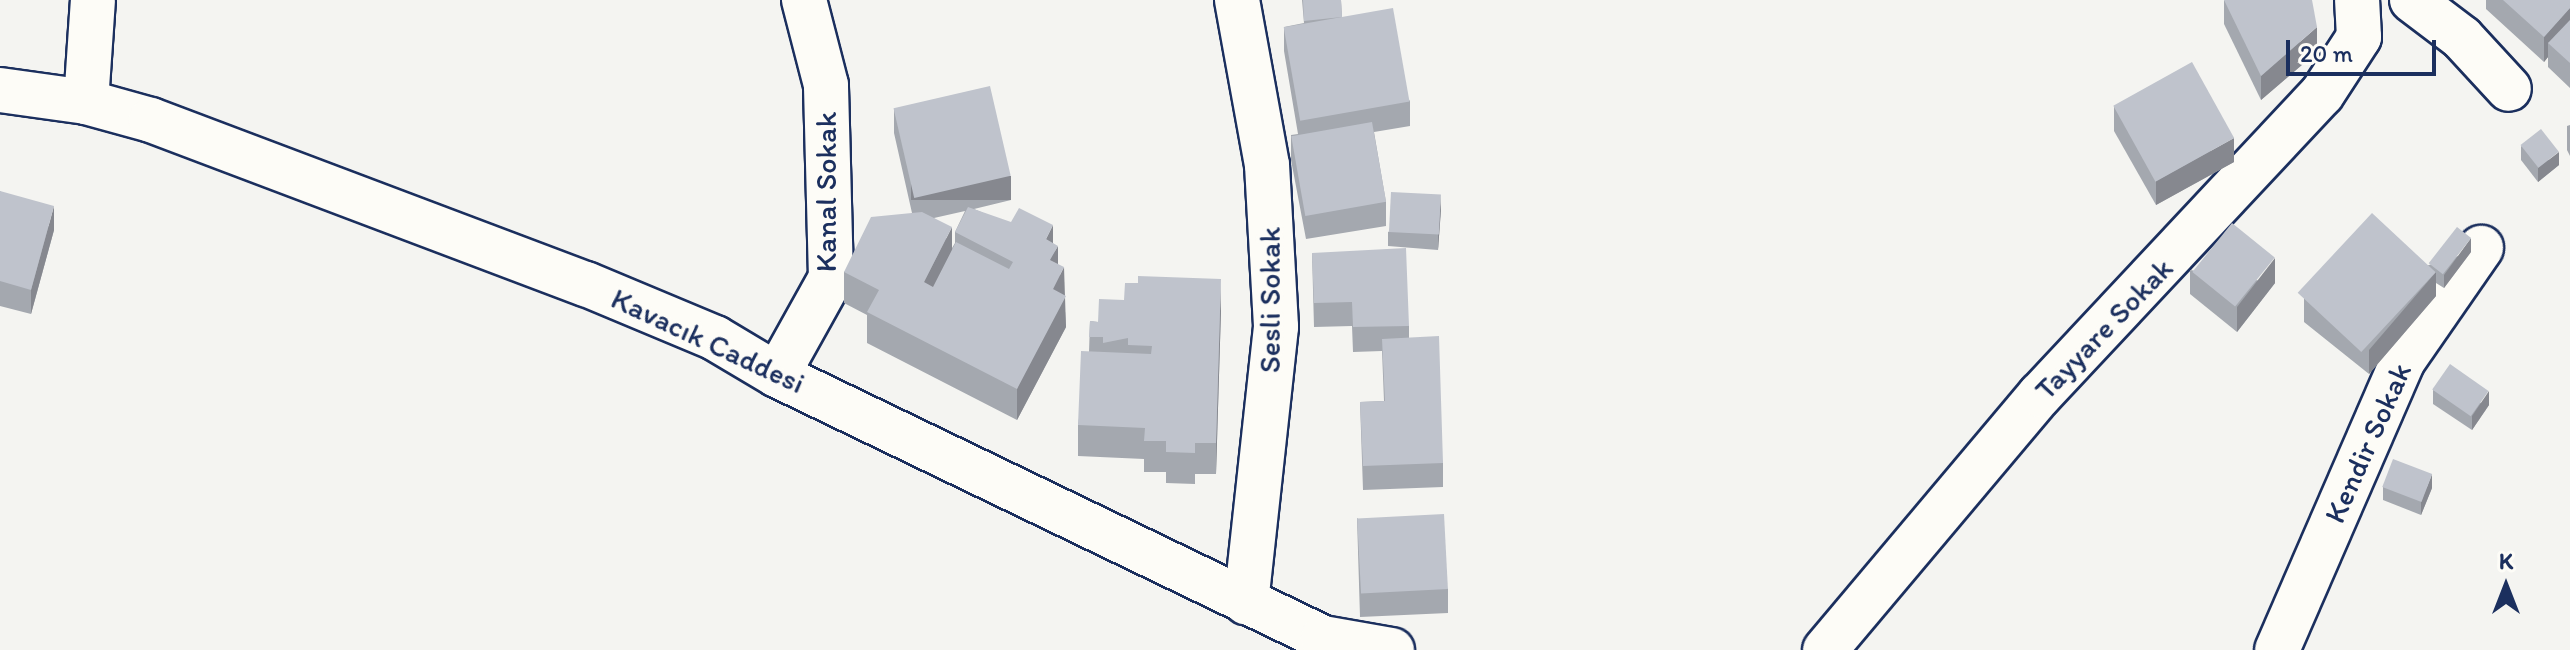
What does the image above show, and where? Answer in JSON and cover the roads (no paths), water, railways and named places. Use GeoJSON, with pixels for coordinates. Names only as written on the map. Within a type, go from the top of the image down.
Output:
{"type":"FeatureCollection","features":[{"type":"Feature","properties":{"kind":"street"},"geometry":{"type":"LineString","coordinates":[[86,102],[93,0]]}},
{"type":"Feature","properties":{"kind":"street","name":"Kanal Sokak"},"geometry":{"type":"LineString","coordinates":[[777,375],[831,278],[826,85],[804,0]]}},
{"type":"Feature","properties":{"kind":"street","name":"Sesli Sokak"},"geometry":{"type":"LineString","coordinates":[[1237,0],[1267,165],[1276,327],[1246,602]]}},
{"type":"Feature","properties":{"kind":"street","name":"Tayyare Sokak"},"geometry":{"type":"LineString","coordinates":[[1825,650],[2040,395],[2322,94],[2359,37],[2357,0]]}},
{"type":"Feature","properties":{"kind":"street"},"geometry":{"type":"LineString","coordinates":[[2412,0],[2462,38],[2509,89]]}},
{"type":"Feature","properties":{"kind":"street","name":"Kavacık Caddesi"},"geometry":{"type":"LineString","coordinates":[[0,90],[86,102],[166,125],[572,279],[715,338],[777,375],[1323,638],[1392,650]]}},
{"type":"Feature","properties":{"kind":"street","name":"Kendir Sokak"},"geometry":{"type":"LineString","coordinates":[[2277,650],[2402,362],[2481,248]]}}]}
